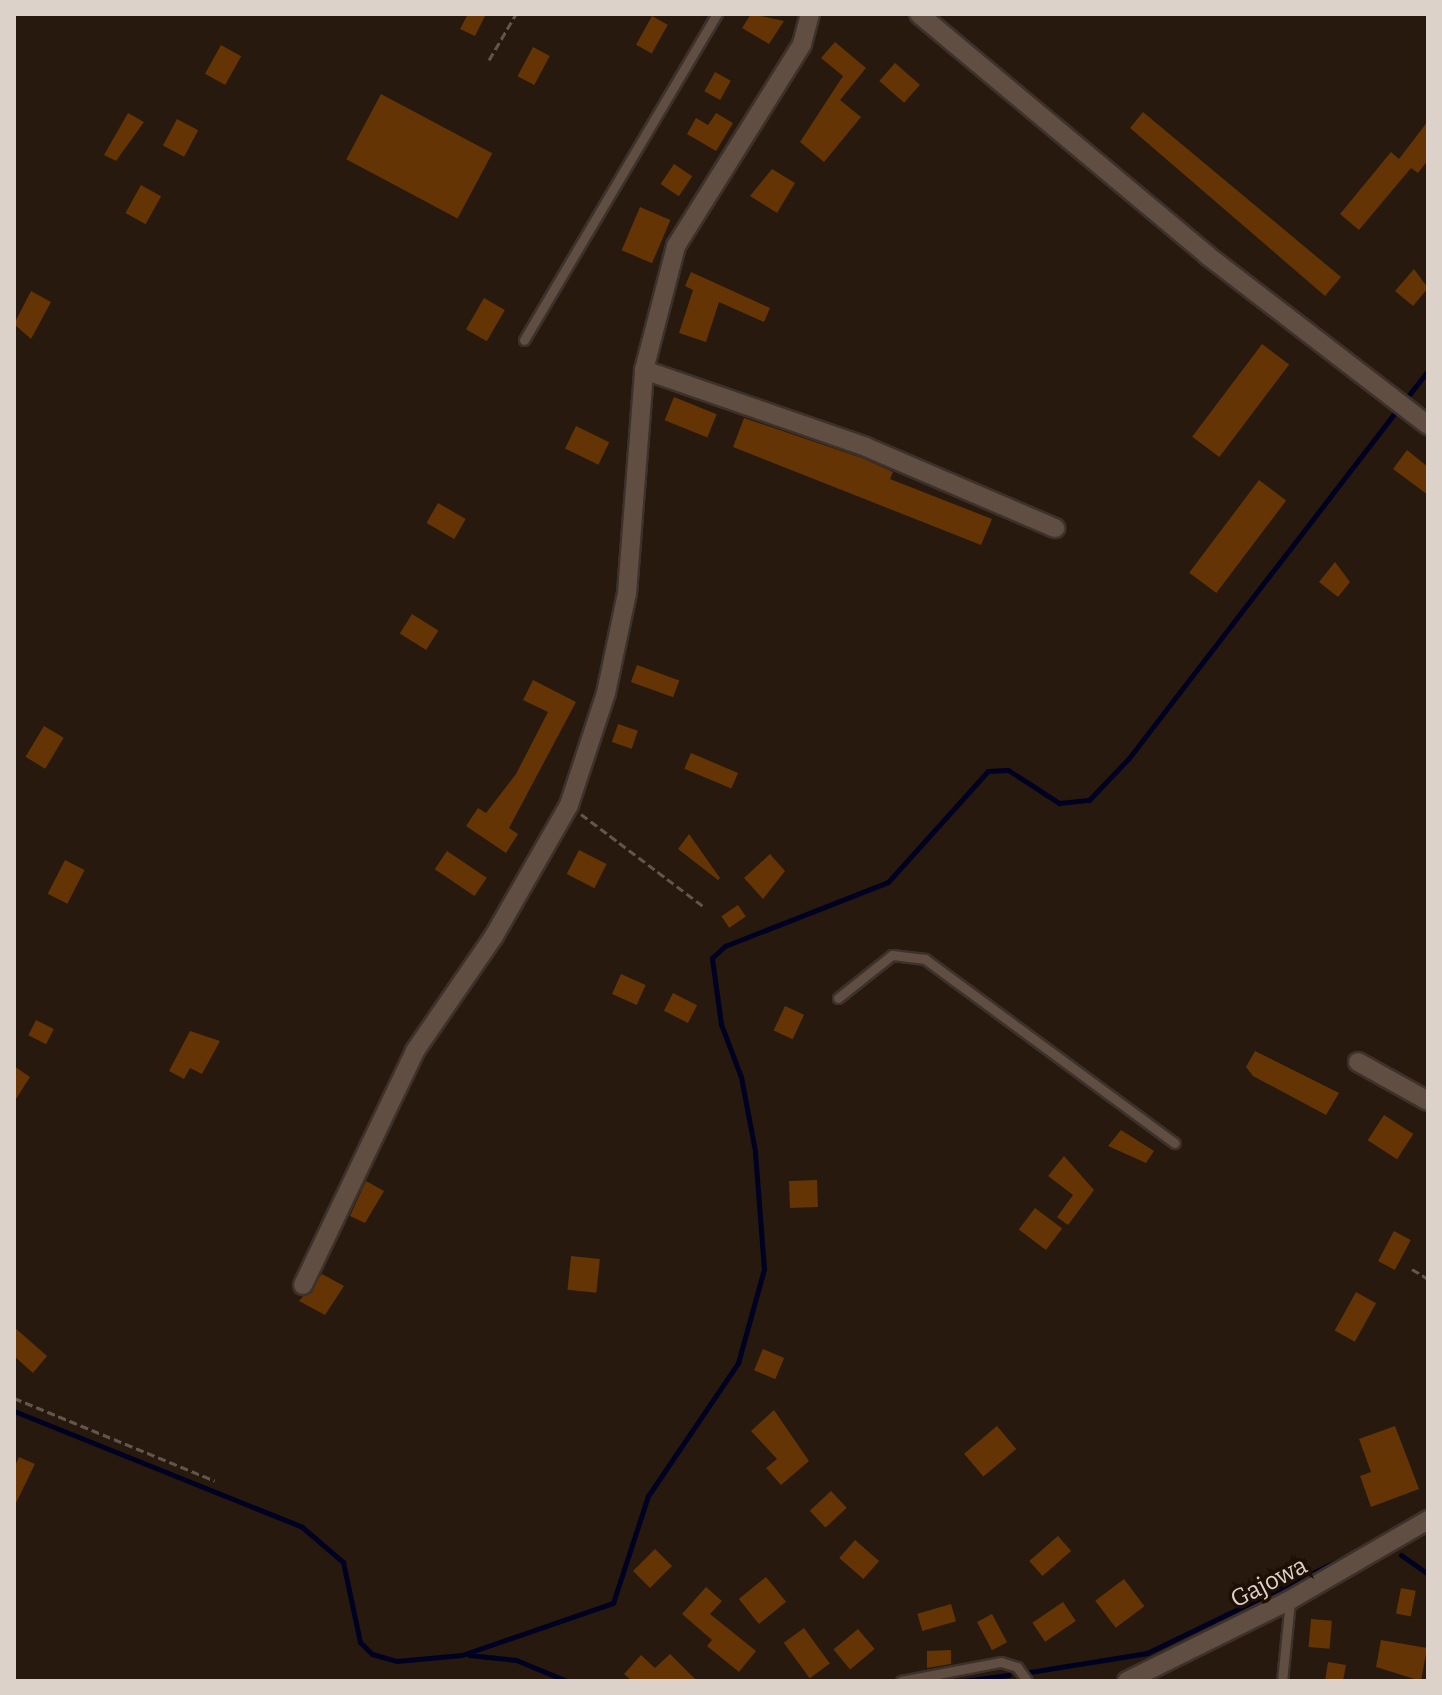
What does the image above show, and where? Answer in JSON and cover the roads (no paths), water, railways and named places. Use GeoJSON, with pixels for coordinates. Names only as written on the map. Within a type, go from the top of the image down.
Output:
{"type":"FeatureCollection","features":[{"type":"Feature","properties":{"kind":"street"},"geometry":{"type":"LineString","coordinates":[[303,1285],[415,1051],[494,936],[569,805],[606,693],[627,593],[644,370],[676,246],[802,44],[810,14]]}},
{"type":"Feature","properties":{"kind":"street"},"geometry":{"type":"LineString","coordinates":[[919,14],[1207,255],[1428,425]]}},
{"type":"Feature","properties":{"kind":"street"},"geometry":{"type":"LineString","coordinates":[[644,370],[866,447],[1055,528]]}},
{"type":"Feature","properties":{"kind":"street"},"geometry":{"type":"LineString","coordinates":[[1358,1062],[1428,1101]]}},
{"type":"Feature","properties":{"kind":"street","name":"Gajowa"},"geometry":{"type":"LineString","coordinates":[[1127,1681],[1290,1600],[1428,1520]]}},
{"type":"Feature","properties":{"kind":"lane"},"geometry":{"type":"LineString","coordinates":[[524,340],[717,14]]}},
{"type":"Feature","properties":{"kind":"lane"},"geometry":{"type":"LineString","coordinates":[[838,998],[892,955],[925,959],[1175,1143]]}},
{"type":"Feature","properties":{"kind":"lane"},"geometry":{"type":"LineString","coordinates":[[1282,1681],[1290,1600]]}},
{"type":"Feature","properties":{"kind":"lane"},"geometry":{"type":"LineString","coordinates":[[901,1681],[1001,1662],[1017,1667],[1027,1681]]}},
{"type":"Feature","properties":{"kind":"waterway"},"geometry":{"type":"LineString","coordinates":[[1409,395],[1428,371]]}},
{"type":"Feature","properties":{"kind":"waterway"},"geometry":{"type":"LineString","coordinates":[[14,1411],[302,1527],[343,1562],[360,1642],[372,1654],[397,1661],[462,1655],[613,1603],[648,1496],[738,1363],[764,1269],[755,1151],[741,1077],[721,1024],[712,958],[725,946],[888,882],[988,771],[1008,770],[1059,803],[1089,800],[1129,758],[1394,414]]}},
{"type":"Feature","properties":{"kind":"waterway"},"geometry":{"type":"LineString","coordinates":[[1030,1672],[1147,1653],[1381,1540]]}},
{"type":"Feature","properties":{"kind":"waterway"},"geometry":{"type":"LineString","coordinates":[[1401,1555],[1428,1574]]}},
{"type":"Feature","properties":{"kind":"waterway"},"geometry":{"type":"LineString","coordinates":[[469,1655],[516,1660],[567,1681]]}},
{"type":"Feature","properties":{"kind":"waterway"},"geometry":{"type":"LineString","coordinates":[[963,1681],[1009,1675]]}}]}
